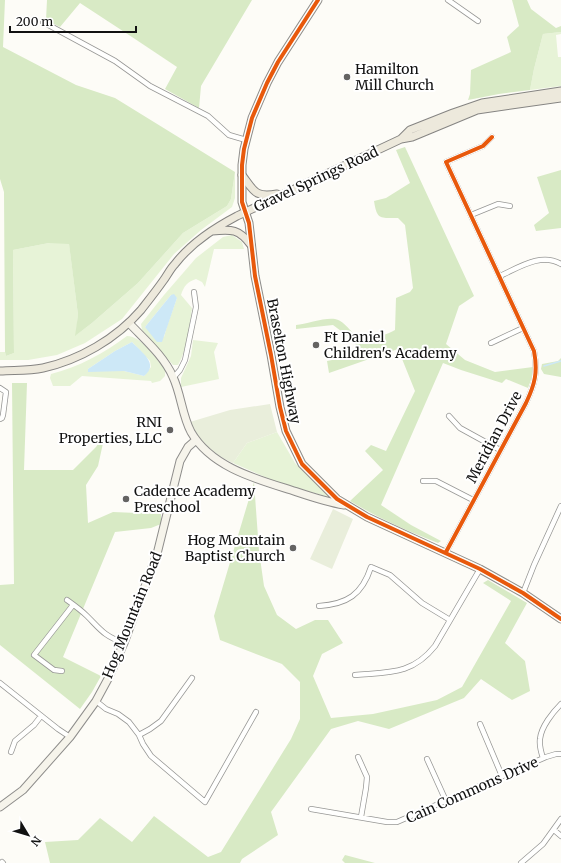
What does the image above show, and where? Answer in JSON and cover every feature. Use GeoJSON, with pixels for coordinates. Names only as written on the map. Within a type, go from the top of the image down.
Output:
{"type":"FeatureCollection","features":[{"type":"Feature","properties":{"kind":"main road","name":"Braselton Highway"},"geometry":{"type":"LineString","coordinates":[[318,0],[266,83],[252,118],[246,140],[242,165],[242,202],[249,223],[255,276],[286,431],[302,464],[330,493],[347,505],[367,516],[480,569],[523,593],[561,619]]}},
{"type":"Feature","properties":{"kind":"main road","name":"Gravel Springs Road"},"geometry":{"type":"LineString","coordinates":[[401,139],[410,130],[482,103],[561,92]]}},
{"type":"Feature","properties":{"kind":"main road","name":"Gravel Springs Road"},"geometry":{"type":"LineString","coordinates":[[0,371],[42,368],[69,360],[101,344],[129,322],[154,293],[175,264],[193,245],[218,226],[245,212],[401,139],[412,137],[477,110],[561,98]]}},
{"type":"Feature","properties":{"kind":"main road"},"geometry":{"type":"LineString","coordinates":[[242,175],[259,195],[268,196],[289,191]]}},
{"type":"Feature","properties":{"kind":"main road"},"geometry":{"type":"LineString","coordinates":[[212,231],[227,229],[237,231],[252,245]]}},
{"type":"Feature","properties":{"kind":"main road"},"geometry":{"type":"LineString","coordinates":[[129,322],[157,352],[168,367],[173,378],[187,424],[196,440],[203,447],[226,465],[250,477],[327,501],[347,505]]}},
{"type":"Feature","properties":{"kind":"main road","name":"Hog Mountain Road"},"geometry":{"type":"LineString","coordinates":[[0,807],[23,790],[70,737],[96,701],[109,677],[124,643],[157,554],[180,461],[188,447],[196,440]]}},
{"type":"Feature","properties":{"kind":"street"},"geometry":{"type":"LineString","coordinates":[[448,0],[478,21]]}},
{"type":"Feature","properties":{"kind":"street"},"geometry":{"type":"LineString","coordinates":[[43,22],[115,61],[150,86],[208,116],[229,135],[246,140]]}},
{"type":"Feature","properties":{"kind":"street","name":"Meridian Drive"},"geometry":{"type":"LineString","coordinates":[[446,552],[532,389],[535,378],[536,365],[534,351],[446,162],[483,146],[492,137]]}},
{"type":"Feature","properties":{"kind":"street"},"geometry":{"type":"LineString","coordinates":[[471,215],[498,204],[510,206]]}},
{"type":"Feature","properties":{"kind":"street"},"geometry":{"type":"LineString","coordinates":[[500,276],[536,260],[546,259],[556,261],[561,264]]}},
{"type":"Feature","properties":{"kind":"street"},"geometry":{"type":"LineString","coordinates":[[173,378],[180,370],[185,360],[196,307],[194,292]]}},
{"type":"Feature","properties":{"kind":"street"},"geometry":{"type":"LineString","coordinates":[[491,343],[523,328]]}},
{"type":"Feature","properties":{"kind":"street"},"geometry":{"type":"LineString","coordinates":[[0,388],[6,392],[3,415],[0,419]]}},
{"type":"Feature","properties":{"kind":"street"},"geometry":{"type":"LineString","coordinates":[[449,416],[460,428],[500,450]]}},
{"type":"Feature","properties":{"kind":"street"},"geometry":{"type":"LineString","coordinates":[[423,480],[436,481],[473,500]]}},
{"type":"Feature","properties":{"kind":"street"},"geometry":{"type":"LineString","coordinates":[[523,593],[561,506]]}},
{"type":"Feature","properties":{"kind":"street"},"geometry":{"type":"LineString","coordinates":[[319,606],[344,602],[351,597],[365,584],[371,567],[390,575],[422,604],[450,620]]}},
{"type":"Feature","properties":{"kind":"street"},"geometry":{"type":"LineString","coordinates":[[355,676],[403,670],[416,665],[435,646],[480,569]]}},
{"type":"Feature","properties":{"kind":"street"},"geometry":{"type":"LineString","coordinates":[[67,600],[87,616],[100,631],[111,638],[124,643]]}},
{"type":"Feature","properties":{"kind":"street"},"geometry":{"type":"LineString","coordinates":[[62,670],[54,670],[34,655],[73,605]]}},
{"type":"Feature","properties":{"kind":"street"},"geometry":{"type":"LineString","coordinates":[[139,734],[150,729],[160,721],[192,678]]}},
{"type":"Feature","properties":{"kind":"street"},"geometry":{"type":"LineString","coordinates":[[0,683],[70,737]]}},
{"type":"Feature","properties":{"kind":"street"},"geometry":{"type":"LineString","coordinates":[[96,701],[106,709],[118,714],[129,722],[139,734],[143,744],[151,756],[205,802],[256,712]]}},
{"type":"Feature","properties":{"kind":"street"},"geometry":{"type":"LineString","coordinates":[[543,758],[540,738],[552,712],[561,704]]}},
{"type":"Feature","properties":{"kind":"street"},"geometry":{"type":"LineString","coordinates":[[10,752],[15,741],[34,725],[41,716]]}},
{"type":"Feature","properties":{"kind":"street"},"geometry":{"type":"LineString","coordinates":[[480,724],[502,776]]}},
{"type":"Feature","properties":{"kind":"street","name":"Cain Commons Drive"},"geometry":{"type":"LineString","coordinates":[[311,809],[387,822],[397,822],[543,758],[561,754]]}},
{"type":"Feature","properties":{"kind":"street"},"geometry":{"type":"LineString","coordinates":[[358,757],[367,777],[361,817]]}},
{"type":"Feature","properties":{"kind":"street"},"geometry":{"type":"LineString","coordinates":[[427,758],[446,801]]}},
{"type":"Feature","properties":{"kind":"street"},"geometry":{"type":"LineString","coordinates":[[521,863],[543,844],[561,819]]}},
{"type":"Feature","properties":{"kind":"street"},"geometry":{"type":"LineString","coordinates":[[554,830],[561,836]]}},
{"type":"Feature","properties":{"kind":"green space"},"geometry":{"type":"Polygon","coordinates":[[[0,0],[5,0],[3,47],[76,85],[115,98],[235,172],[231,199],[227,206],[183,233],[138,283],[75,336],[78,315],[69,244],[49,243],[13,250],[14,353],[6,356],[4,192],[0,179],[0,0]]]}},
{"type":"Feature","properties":{"kind":"green space"},"geometry":{"type":"Polygon","coordinates":[[[47,0],[252,0],[201,86],[199,108],[165,89],[177,67],[80,3],[60,27],[46,20],[47,0]]]}},
{"type":"Feature","properties":{"kind":"green space"},"geometry":{"type":"Polygon","coordinates":[[[512,0],[527,0],[531,9],[556,28],[561,26],[561,32],[543,34],[530,90],[468,100],[470,94],[471,70],[511,52],[507,37],[519,26],[512,0]]]}},
{"type":"Feature","properties":{"kind":"green space"},"geometry":{"type":"Polygon","coordinates":[[[561,32],[561,34],[556,35],[558,57],[561,57],[561,86],[530,90],[543,34],[561,32]]]}},
{"type":"Feature","properties":{"kind":"green space"},"geometry":{"type":"Polygon","coordinates":[[[405,147],[474,296],[459,306],[446,344],[465,360],[495,372],[533,367],[532,377],[528,388],[506,379],[502,383],[443,363],[381,505],[411,525],[441,541],[438,543],[393,524],[350,501],[383,470],[365,451],[371,445],[386,451],[415,391],[398,349],[329,373],[327,361],[357,355],[359,350],[353,340],[333,325],[296,329],[296,325],[335,319],[340,321],[354,334],[364,338],[380,336],[395,330],[396,298],[410,292],[413,288],[405,225],[398,218],[380,217],[376,212],[374,201],[386,198],[410,183],[396,150],[405,147]]]}},
{"type":"Feature","properties":{"kind":"green space"},"geometry":{"type":"Polygon","coordinates":[[[561,170],[561,228],[536,231],[534,225],[549,213],[537,177],[561,170]]]}},
{"type":"Feature","properties":{"kind":"green space"},"geometry":{"type":"Polygon","coordinates":[[[235,172],[235,198],[232,207],[201,230],[174,254],[122,319],[85,343],[57,355],[28,360],[0,360],[0,352],[5,352],[6,356],[14,353],[13,250],[49,243],[69,243],[78,315],[76,335],[138,283],[183,233],[227,206],[231,199],[235,172]]]}},
{"type":"Feature","properties":{"kind":"green space"},"geometry":{"type":"Polygon","coordinates":[[[232,235],[242,242],[244,249],[214,249],[205,287],[202,282],[196,279],[188,283],[185,287],[181,295],[192,308],[188,337],[178,365],[173,365],[142,330],[141,324],[196,258],[223,237],[232,235]],[[171,295],[145,327],[164,337],[177,298],[171,295]]]}},
{"type":"Feature","properties":{"kind":"green space"},"geometry":{"type":"Polygon","coordinates":[[[127,336],[138,340],[165,369],[165,376],[160,381],[152,383],[151,381],[82,376],[70,386],[53,386],[50,378],[51,374],[71,368],[100,354],[127,336]],[[132,342],[115,351],[88,369],[124,371],[144,376],[151,367],[150,361],[132,342]]]}},
{"type":"Feature","properties":{"kind":"green space"},"geometry":{"type":"Polygon","coordinates":[[[193,340],[218,343],[214,352],[219,379],[181,387],[181,378],[191,356],[193,340]]]}},
{"type":"Feature","properties":{"kind":"green space"},"geometry":{"type":"Polygon","coordinates":[[[561,358],[561,377],[544,374],[541,369],[542,364],[558,361],[561,358]]]}},
{"type":"Feature","properties":{"kind":"green space"},"geometry":{"type":"Polygon","coordinates":[[[12,383],[27,383],[24,470],[73,470],[96,447],[105,434],[98,466],[86,485],[88,523],[113,512],[161,514],[161,524],[151,528],[115,532],[63,657],[101,676],[80,709],[0,645],[0,585],[14,584],[12,383]]]}},
{"type":"Feature","properties":{"kind":"green space"},"geometry":{"type":"Polygon","coordinates":[[[270,404],[277,432],[247,443],[233,463],[220,456],[207,446],[197,435],[190,422],[230,410],[270,404]]]}},
{"type":"Feature","properties":{"kind":"green space"},"geometry":{"type":"Polygon","coordinates":[[[277,432],[295,463],[329,497],[279,483],[233,463],[247,443],[277,432]]]}},
{"type":"Feature","properties":{"kind":"green space"},"geometry":{"type":"Polygon","coordinates":[[[254,482],[259,551],[264,586],[277,615],[296,629],[315,620],[328,620],[343,643],[322,654],[313,676],[331,718],[373,714],[437,700],[462,687],[511,601],[483,583],[488,580],[527,603],[505,643],[525,661],[530,691],[512,700],[481,679],[464,698],[389,729],[358,721],[331,729],[271,812],[278,835],[242,859],[240,863],[50,863],[45,842],[78,840],[100,818],[132,842],[154,816],[208,857],[221,852],[291,739],[300,719],[300,682],[282,664],[220,640],[214,616],[254,482]]]}},
{"type":"Feature","properties":{"kind":"green space"},"geometry":{"type":"Polygon","coordinates":[[[333,509],[353,519],[332,569],[310,559],[333,509]]]}},
{"type":"Feature","properties":{"kind":"green space"},"geometry":{"type":"Polygon","coordinates":[[[345,855],[375,863],[345,863],[342,860],[345,855]]]}},
{"type":"Feature","properties":{"kind":"water"},"geometry":{"type":"Polygon","coordinates":[[[174,294],[177,298],[162,342],[157,342],[145,327],[171,295],[174,294]]]}},
{"type":"Feature","properties":{"kind":"water"},"geometry":{"type":"Polygon","coordinates":[[[132,342],[144,354],[150,363],[148,372],[144,376],[124,371],[88,372],[88,369],[115,351],[132,342]]]}},
{"type":"Feature","properties":{"kind":"waterway"},"geometry":{"type":"LineString","coordinates":[[544,366],[561,361]]}},
{"type":"Feature","properties":{"kind":"cycle path"},"geometry":{"type":"LineString","coordinates":[[318,0],[278,62],[267,83],[252,118],[244,149],[242,165],[242,202],[249,223],[255,276],[286,431],[302,464],[337,499],[367,517],[480,569],[523,593],[561,619]]}},
{"type":"Feature","properties":{"kind":"cycle path"},"geometry":{"type":"LineString","coordinates":[[446,552],[526,403],[534,384],[536,372],[534,351],[446,162],[483,146],[492,137]]}},
{"type":"Feature","properties":{"kind":"place","name":"Hamilton Mill Church"},"geometry":{"type":"Point","coordinates":[347,77]}},
{"type":"Feature","properties":{"kind":"place","name":"Ft Daniel Children's Academy"},"geometry":{"type":"Point","coordinates":[316,345]}},
{"type":"Feature","properties":{"kind":"place","name":"RNI Properties, LLC"},"geometry":{"type":"Point","coordinates":[170,430]}},
{"type":"Feature","properties":{"kind":"place","name":"Cadence Academy Preschool"},"geometry":{"type":"Point","coordinates":[126,499]}},
{"type":"Feature","properties":{"kind":"place","name":"Hog Mountain Baptist Church"},"geometry":{"type":"Point","coordinates":[293,548]}}]}
